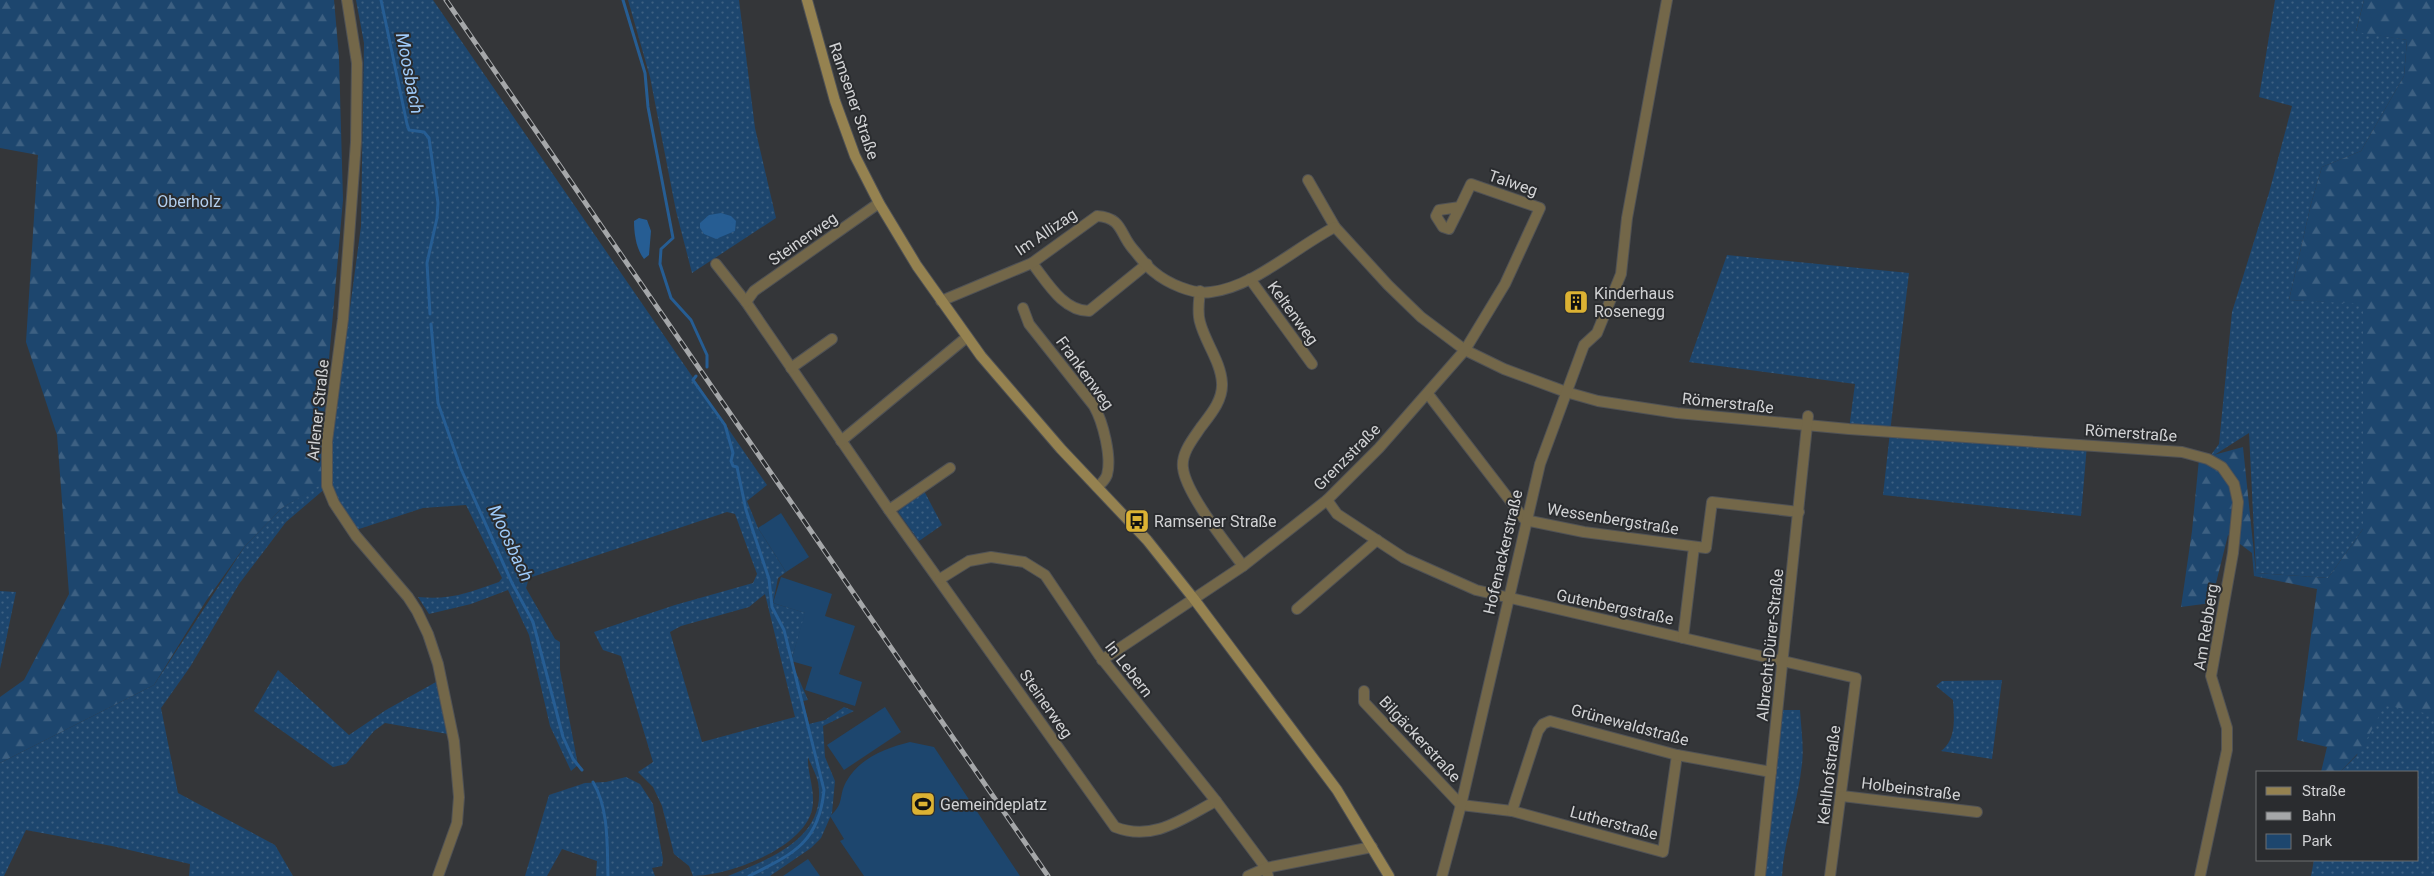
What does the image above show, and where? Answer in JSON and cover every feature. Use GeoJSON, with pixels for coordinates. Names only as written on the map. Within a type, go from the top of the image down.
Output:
{"type":"FeatureCollection","features":[{"type":"Feature","properties":{"kind":"main road","name":"Ramsener Straße"},"geometry":{"type":"LineString","coordinates":[[807,0],[839,112],[855,156],[879,203],[941,301],[967,337],[1035,419],[1147,540],[1194,599],[1337,790],[1389,876]]}},
{"type":"Feature","properties":{"kind":"street","name":"Arlener Straße"},"geometry":{"type":"LineString","coordinates":[[347,0],[357,63],[356,142],[343,319],[327,441],[327,486],[330,496],[356,536],[397,584],[416,612],[428,634],[438,664],[454,741],[459,797],[457,823],[438,876]]}},
{"type":"Feature","properties":{"kind":"street","name":"Hofenackerstraße"},"geometry":{"type":"LineString","coordinates":[[1442,876],[1461,805],[1525,520],[1540,464],[1584,345],[1598,333],[1621,274],[1627,218],[1667,0]]}},
{"type":"Feature","properties":{"kind":"street","name":"Römerstraße"},"geometry":{"type":"LineString","coordinates":[[1308,180],[1335,227],[1414,311],[1465,350],[1504,369],[1566,392],[1598,400],[1677,413],[1807,421],[2182,452],[2208,458],[2226,472]]}},
{"type":"Feature","properties":{"kind":"street","name":"Talweg"},"geometry":{"type":"LineString","coordinates":[[1460,207],[1471,184],[1540,208]]}},
{"type":"Feature","properties":{"kind":"street","name":"Steinerweg"},"geometry":{"type":"LineString","coordinates":[[746,302],[754,291],[879,203]]}},
{"type":"Feature","properties":{"kind":"street","name":"Grenzstraße"},"geometry":{"type":"LineString","coordinates":[[1102,660],[1243,566],[1327,500],[1379,448],[1465,350],[1505,284],[1540,208]]}},
{"type":"Feature","properties":{"kind":"street","name":"Im Allizag"},"geometry":{"type":"LineString","coordinates":[[941,301],[1032,263],[1097,216],[1110,216],[1119,225],[1130,246],[1150,268],[1176,284],[1209,293],[1250,279],[1335,227]]}},
{"type":"Feature","properties":{"kind":"street"},"geometry":{"type":"LineString","coordinates":[[1032,263],[1057,295],[1078,311],[1090,311],[1150,268]]}},
{"type":"Feature","properties":{"kind":"street","name":"Steinerweg"},"geometry":{"type":"LineString","coordinates":[[716,264],[746,302],[889,510],[1115,827],[1131,833],[1146,833],[1174,824],[1216,801]]}},
{"type":"Feature","properties":{"kind":"street","name":"Keltenweg"},"geometry":{"type":"LineString","coordinates":[[1250,279],[1312,364]]}},
{"type":"Feature","properties":{"kind":"street"},"geometry":{"type":"LineString","coordinates":[[1200,291],[1199,320],[1219,369],[1222,382],[1221,392],[1212,413],[1190,442],[1185,454],[1183,468],[1197,502],[1243,566]]}},
{"type":"Feature","properties":{"kind":"street","name":"Frankenweg"},"geometry":{"type":"LineString","coordinates":[[1023,308],[1029,324],[1094,406],[1102,419],[1107,474],[1097,487]]}},
{"type":"Feature","properties":{"kind":"street"},"geometry":{"type":"LineString","coordinates":[[841,441],[967,337]]}},
{"type":"Feature","properties":{"kind":"street"},"geometry":{"type":"LineString","coordinates":[[791,368],[832,339]]}},
{"type":"Feature","properties":{"kind":"street"},"geometry":{"type":"LineString","coordinates":[[1428,394],[1525,520]]}},
{"type":"Feature","properties":{"kind":"street","name":"Albrecht-Dürer-Straße"},"geometry":{"type":"LineString","coordinates":[[1760,876],[1807,421]]}},
{"type":"Feature","properties":{"kind":"street"},"geometry":{"type":"LineString","coordinates":[[889,510],[950,468]]}},
{"type":"Feature","properties":{"kind":"street","name":"Am Rebberg"},"geometry":{"type":"LineString","coordinates":[[2200,876],[2227,750],[2227,728],[2211,676],[2234,553],[2237,514],[2238,494],[2226,472]]}},
{"type":"Feature","properties":{"kind":"street","name":"Gutenbergstraße"},"geometry":{"type":"LineString","coordinates":[[1327,500],[1337,514],[1404,558],[1476,590],[1507,599],[1856,678]]}},
{"type":"Feature","properties":{"kind":"street"},"geometry":{"type":"LineString","coordinates":[[1694,547],[1706,548],[1712,502],[1799,512]]}},
{"type":"Feature","properties":{"kind":"street","name":"Wessenbergstraße"},"geometry":{"type":"LineString","coordinates":[[1525,520],[1584,532],[1694,547],[1683,638]]}},
{"type":"Feature","properties":{"kind":"street"},"geometry":{"type":"LineString","coordinates":[[1297,608],[1377,540]]}},
{"type":"Feature","properties":{"kind":"street","name":"In Lebern"},"geometry":{"type":"LineString","coordinates":[[940,579],[957,567],[977,558],[1006,558],[1035,567],[1053,584],[1102,660],[1216,801],[1267,872]]}},
{"type":"Feature","properties":{"kind":"street","name":"Kehlhofstraße"},"geometry":{"type":"LineString","coordinates":[[1830,876],[1856,678]]}},
{"type":"Feature","properties":{"kind":"street","name":"Bilgäckerstraße"},"geometry":{"type":"LineString","coordinates":[[1364,691],[1364,702],[1461,805]]}},
{"type":"Feature","properties":{"kind":"street","name":"Grünewaldstraße"},"geometry":{"type":"LineString","coordinates":[[1512,811],[1538,731],[1543,724],[1550,721],[1676,755],[1771,772]]}},
{"type":"Feature","properties":{"kind":"street","name":"Lutherstraße"},"geometry":{"type":"LineString","coordinates":[[1461,805],[1512,811],[1664,852],[1676,755]]}},
{"type":"Feature","properties":{"kind":"street","name":"Holbeinstraße"},"geometry":{"type":"LineString","coordinates":[[1842,796],[1977,812]]}},
{"type":"Feature","properties":{"kind":"street"},"geometry":{"type":"LineString","coordinates":[[1248,876],[1372,847]]}},
{"type":"Feature","properties":{"kind":"green space","name":"Oberholz"},"geometry":{"type":"Polygon","coordinates":[[[0,0],[334,0],[339,57],[343,200],[322,439],[322,484],[282,508],[245,546],[206,601],[154,685],[0,763],[0,697],[24,680],[69,594],[57,435],[26,342],[38,155],[0,148],[0,0]]]}},
{"type":"Feature","properties":{"kind":"green space"},"geometry":{"type":"Polygon","coordinates":[[[356,0],[433,0],[767,485],[747,501],[758,528],[786,572],[778,578],[773,603],[806,613],[791,661],[808,700],[803,701],[809,724],[825,720],[844,707],[854,711],[823,726],[825,757],[835,781],[832,813],[821,838],[811,848],[770,876],[728,876],[777,854],[805,832],[814,818],[819,801],[818,782],[808,757],[813,796],[812,810],[806,824],[795,836],[780,848],[744,865],[708,875],[693,876],[689,866],[674,854],[662,806],[653,787],[638,772],[653,762],[621,656],[603,650],[594,632],[675,605],[753,583],[757,574],[735,514],[727,512],[529,578],[526,588],[555,639],[560,642],[560,670],[578,765],[571,771],[550,726],[529,635],[508,590],[471,604],[429,614],[418,597],[430,598],[459,595],[499,582],[502,578],[466,505],[423,508],[356,530],[327,487],[286,522],[239,584],[190,667],[161,708],[178,793],[275,845],[293,876],[189,876],[190,864],[112,846],[26,830],[4,876],[0,876],[0,763],[154,685],[245,546],[282,508],[327,480],[361,226],[364,43],[356,0]],[[765,594],[749,607],[681,626],[670,632],[702,742],[795,717],[765,594]]]}},
{"type":"Feature","properties":{"kind":"green space"},"geometry":{"type":"Polygon","coordinates":[[[628,0],[739,0],[755,128],[776,218],[692,273],[676,211],[650,77],[628,0]]]}},
{"type":"Feature","properties":{"kind":"green space"},"geometry":{"type":"Polygon","coordinates":[[[2275,0],[2364,0],[2356,31],[2407,40],[2404,76],[2361,151],[2322,167],[2311,204],[2289,300],[2363,303],[2363,529],[2328,578],[2256,573],[2249,433],[2208,459],[2219,444],[2232,312],[2269,193],[2292,106],[2259,97],[2275,0]]]}},
{"type":"Feature","properties":{"kind":"green space"},"geometry":{"type":"Polygon","coordinates":[[[2364,0],[2434,0],[2434,715],[2385,705],[2361,750],[2341,771],[2321,771],[2327,747],[2297,740],[2317,589],[2254,576],[2252,553],[2228,535],[2211,603],[2181,607],[2192,531],[2199,459],[2243,447],[2256,573],[2328,578],[2363,529],[2363,304],[2289,300],[2311,204],[2322,167],[2361,151],[2404,76],[2407,40],[2356,32],[2364,0]]]}},
{"type":"Feature","properties":{"kind":"green space"},"geometry":{"type":"Polygon","coordinates":[[[1727,255],[1909,273],[1890,432],[1849,429],[1855,384],[1689,362],[1727,255]]]}},
{"type":"Feature","properties":{"kind":"green space"},"geometry":{"type":"Polygon","coordinates":[[[2434,395],[2434,876],[2311,876],[2314,861],[2419,861],[2419,771],[2341,771],[2357,755],[2434,395]]]}},
{"type":"Feature","properties":{"kind":"green space"},"geometry":{"type":"Polygon","coordinates":[[[1890,432],[2087,445],[2081,516],[1883,495],[1890,432]]]}},
{"type":"Feature","properties":{"kind":"green space"},"geometry":{"type":"Polygon","coordinates":[[[922,487],[942,525],[919,541],[898,512],[922,487]]]}},
{"type":"Feature","properties":{"kind":"green space"},"geometry":{"type":"Polygon","coordinates":[[[781,513],[809,557],[786,572],[758,528],[781,513]]]}},
{"type":"Feature","properties":{"kind":"green space"},"geometry":{"type":"Polygon","coordinates":[[[781,577],[832,594],[825,616],[855,626],[839,674],[862,682],[855,706],[805,690],[812,667],[791,661],[805,613],[773,603],[781,577]]]}},
{"type":"Feature","properties":{"kind":"green space"},"geometry":{"type":"Polygon","coordinates":[[[0,591],[16,592],[0,669],[0,591]]]}},
{"type":"Feature","properties":{"kind":"green space"},"geometry":{"type":"Polygon","coordinates":[[[278,670],[349,735],[386,710],[436,682],[448,734],[385,723],[374,731],[346,764],[333,767],[254,711],[278,670]]]}},
{"type":"Feature","properties":{"kind":"green space"},"geometry":{"type":"Polygon","coordinates":[[[2002,680],[1992,759],[1941,751],[1950,740],[1952,734],[1954,721],[1953,700],[1936,686],[1942,681],[2002,680]]]}},
{"type":"Feature","properties":{"kind":"green space"},"geometry":{"type":"Polygon","coordinates":[[[885,707],[901,732],[844,770],[827,745],[885,707]]]}},
{"type":"Feature","properties":{"kind":"green space"},"geometry":{"type":"Polygon","coordinates":[[[1783,710],[1800,710],[1803,744],[1802,764],[1785,848],[1782,876],[1765,876],[1783,710]]]}},
{"type":"Feature","properties":{"kind":"green space"},"geometry":{"type":"Polygon","coordinates":[[[910,742],[934,747],[1020,876],[864,876],[840,841],[844,839],[830,816],[840,803],[846,782],[858,766],[874,755],[910,742]]]}},
{"type":"Feature","properties":{"kind":"green space"},"geometry":{"type":"Polygon","coordinates":[[[626,777],[640,784],[653,804],[663,859],[662,866],[652,868],[655,876],[596,876],[597,861],[562,849],[547,876],[525,876],[549,795],[585,783],[606,782],[626,777]]]}},
{"type":"Feature","properties":{"kind":"green space"},"geometry":{"type":"Polygon","coordinates":[[[808,859],[820,876],[783,876],[808,859]]]}},
{"type":"Feature","properties":{"kind":"shaded area"},"geometry":{"type":"Polygon","coordinates":[[[721,213],[731,216],[736,221],[735,231],[716,239],[704,234],[700,228],[700,223],[709,215],[721,213]]]}},
{"type":"Feature","properties":{"kind":"shaded area"},"geometry":{"type":"Polygon","coordinates":[[[639,218],[647,220],[651,231],[649,255],[644,259],[637,246],[635,236],[634,221],[639,218]]]}},
{"type":"Feature","properties":{"kind":"waterway","name":"Moosbach"},"geometry":{"type":"LineString","coordinates":[[381,0],[409,130],[424,132],[429,138],[438,203],[437,218],[427,263],[430,314]]}},
{"type":"Feature","properties":{"kind":"waterway"},"geometry":{"type":"LineString","coordinates":[[623,0],[645,73],[648,107],[673,238],[661,249],[660,264],[671,298],[691,320],[707,355],[707,367]]}},
{"type":"Feature","properties":{"kind":"waterway","name":"Moosbach"},"geometry":{"type":"LineString","coordinates":[[431,324],[438,403],[461,469],[512,583],[533,622],[563,737],[573,759],[582,770]]}},
{"type":"Feature","properties":{"kind":"waterway"},"geometry":{"type":"LineString","coordinates":[[696,376],[693,380],[725,425],[733,453],[731,461],[733,466],[737,467],[746,510],[769,579],[772,607],[784,630],[824,790],[821,808],[810,835],[791,853],[749,876]]}},
{"type":"Feature","properties":{"kind":"waterway","name":"Moosbach"},"geometry":{"type":"LineString","coordinates":[[593,782],[605,815],[608,876]]}},
{"type":"Feature","properties":{"kind":"railway"},"geometry":{"type":"LineString","coordinates":[[446,0],[1048,876]]}},
{"type":"Feature","properties":{"kind":"place","name":"Kinderhaus Rosenegg"},"geometry":{"type":"Point","coordinates":[1576,302]}},
{"type":"Feature","properties":{"kind":"place","name":"Ramsener Straße"},"geometry":{"type":"Point","coordinates":[1137,521]}},
{"type":"Feature","properties":{"kind":"place","name":"Gemeindeplatz"},"geometry":{"type":"Point","coordinates":[923,804]}}]}
